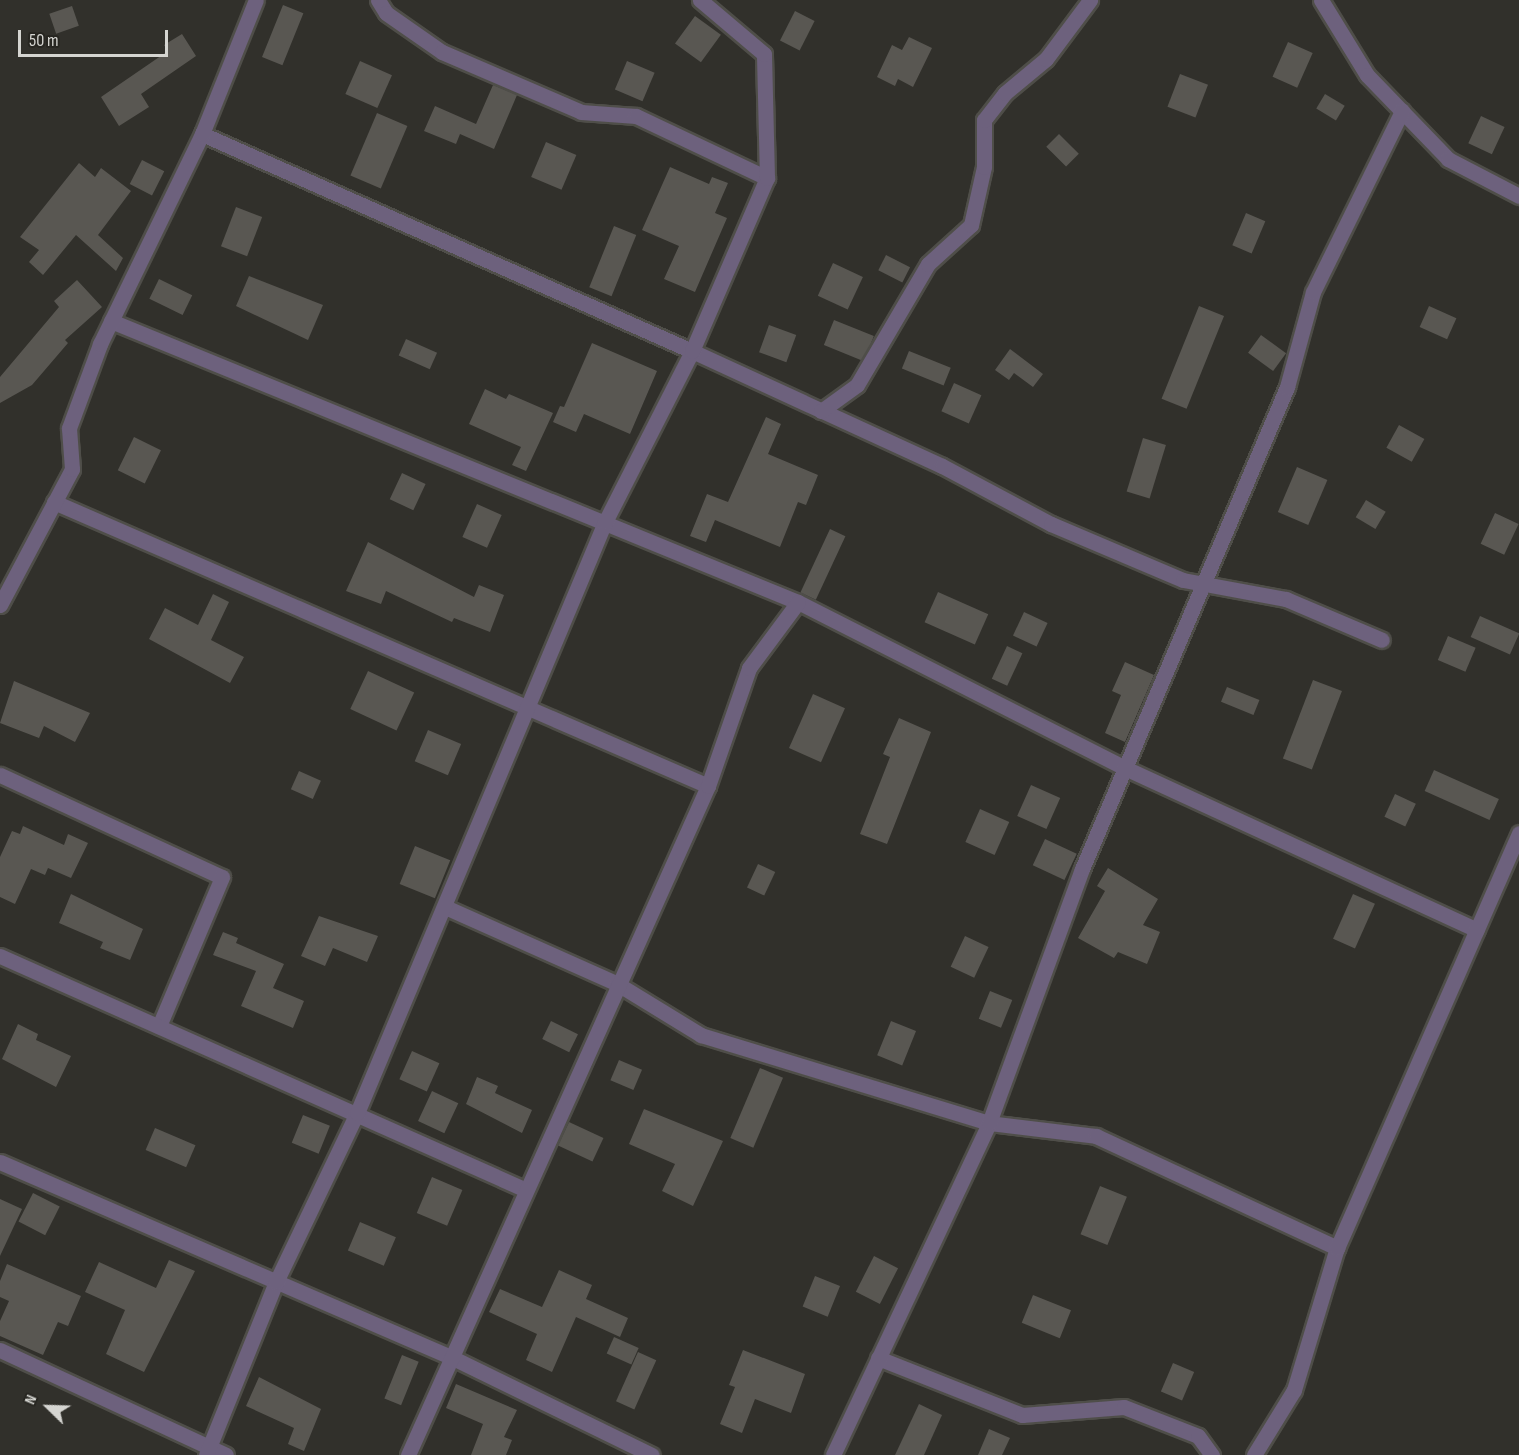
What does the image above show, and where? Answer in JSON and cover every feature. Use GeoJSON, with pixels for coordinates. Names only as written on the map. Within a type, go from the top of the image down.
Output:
{"type":"FeatureCollection","features":[{"type":"Feature","properties":{"kind":"street"},"geometry":{"type":"LineString","coordinates":[[0,605],[72,469],[69,428],[111,321],[202,134],[256,0]]}},
{"type":"Feature","properties":{"kind":"street"},"geometry":{"type":"LineString","coordinates":[[378,0],[386,13],[442,52],[580,112],[636,116],[767,178]]}},
{"type":"Feature","properties":{"kind":"street"},"geometry":{"type":"LineString","coordinates":[[208,1451],[276,1282],[357,1113],[605,522],[692,351],[767,178],[764,54],[700,0]]}},
{"type":"Feature","properties":{"kind":"street"},"geometry":{"type":"LineString","coordinates":[[821,411],[857,385],[928,264],[971,225],[984,167],[984,120],[1005,93],[1046,59],[1090,0]]}},
{"type":"Feature","properties":{"kind":"street"},"geometry":{"type":"LineString","coordinates":[[1321,0],[1367,75],[1448,159],[1519,196]]}},
{"type":"Feature","properties":{"kind":"street"},"geometry":{"type":"LineString","coordinates":[[833,1455],[989,1123],[1082,869],[1287,387],[1313,292],[1402,111]]}},
{"type":"Feature","properties":{"kind":"street"},"geometry":{"type":"LineString","coordinates":[[202,134],[692,351],[942,466],[1051,524],[1204,586],[1286,599],[1382,640]]}},
{"type":"Feature","properties":{"kind":"street"},"geometry":{"type":"LineString","coordinates":[[111,321],[798,602],[1125,768],[1477,930]]}},
{"type":"Feature","properties":{"kind":"street"},"geometry":{"type":"LineString","coordinates":[[54,501],[529,705],[708,786]]}},
{"type":"Feature","properties":{"kind":"street"},"geometry":{"type":"LineString","coordinates":[[408,1455],[453,1358],[524,1189],[616,983],[708,786],[748,668],[798,602]]}},
{"type":"Feature","properties":{"kind":"street"},"geometry":{"type":"LineString","coordinates":[[0,775],[222,878],[159,1026]]}},
{"type":"Feature","properties":{"kind":"street"},"geometry":{"type":"LineString","coordinates":[[1254,1455],[1294,1390],[1337,1248],[1519,832]]}},
{"type":"Feature","properties":{"kind":"street"},"geometry":{"type":"LineString","coordinates":[[445,907],[616,983],[701,1035],[989,1123],[1096,1136],[1337,1248]]}},
{"type":"Feature","properties":{"kind":"street"},"geometry":{"type":"LineString","coordinates":[[0,956],[524,1189]]}},
{"type":"Feature","properties":{"kind":"street"},"geometry":{"type":"LineString","coordinates":[[0,1162],[453,1358],[652,1455]]}},
{"type":"Feature","properties":{"kind":"street"},"geometry":{"type":"LineString","coordinates":[[0,1350],[208,1451],[226,1455]]}},
{"type":"Feature","properties":{"kind":"street"},"geometry":{"type":"LineString","coordinates":[[878,1358],[1022,1415],[1124,1407],[1198,1436],[1212,1455]]}},
{"type":"Feature","properties":{"kind":"building"},"geometry":{"type":"Polygon","coordinates":[[[283,5],[303,13],[282,65],[262,57],[283,5]]]}},
{"type":"Feature","properties":{"kind":"building"},"geometry":{"type":"Polygon","coordinates":[[[72,6],[79,26],[56,34],[49,14],[72,6]]]}},
{"type":"Feature","properties":{"kind":"building"},"geometry":{"type":"Polygon","coordinates":[[[795,11],[815,21],[800,50],[780,40],[795,11]]]}},
{"type":"Feature","properties":{"kind":"building"},"geometry":{"type":"Polygon","coordinates":[[[695,16],[721,35],[701,62],[675,44],[695,16]]]}},
{"type":"Feature","properties":{"kind":"building"},"geometry":{"type":"Polygon","coordinates":[[[182,34],[196,56],[141,94],[149,107],[119,126],[101,97],[168,51],[164,45],[182,34]]]}},
{"type":"Feature","properties":{"kind":"building"},"geometry":{"type":"Polygon","coordinates":[[[909,37],[932,48],[913,87],[898,79],[895,86],[877,77],[892,45],[902,50],[909,37]]]}},
{"type":"Feature","properties":{"kind":"building"},"geometry":{"type":"Polygon","coordinates":[[[1288,42],[1313,53],[1297,88],[1273,77],[1288,42]]]}},
{"type":"Feature","properties":{"kind":"building"},"geometry":{"type":"Polygon","coordinates":[[[360,61],[392,75],[377,108],[345,94],[360,61]]]}},
{"type":"Feature","properties":{"kind":"building"},"geometry":{"type":"Polygon","coordinates":[[[627,61],[655,73],[643,101],[615,90],[627,61]]]}},
{"type":"Feature","properties":{"kind":"building"},"geometry":{"type":"Polygon","coordinates":[[[1180,74],[1208,85],[1195,117],[1167,107],[1180,74]]]}},
{"type":"Feature","properties":{"kind":"building"},"geometry":{"type":"Polygon","coordinates":[[[493,85],[517,95],[494,149],[460,134],[456,144],[424,131],[435,106],[476,124],[493,85]]]}},
{"type":"Feature","properties":{"kind":"building"},"geometry":{"type":"Polygon","coordinates":[[[1325,94],[1345,106],[1336,120],[1316,109],[1325,94]]]}},
{"type":"Feature","properties":{"kind":"building"},"geometry":{"type":"Polygon","coordinates":[[[377,113],[407,126],[381,188],[350,176],[377,113]]]}},
{"type":"Feature","properties":{"kind":"building"},"geometry":{"type":"Polygon","coordinates":[[[1481,116],[1505,127],[1492,154],[1468,143],[1481,116]]]}},
{"type":"Feature","properties":{"kind":"building"},"geometry":{"type":"Polygon","coordinates":[[[1059,134],[1079,154],[1066,167],[1046,147],[1059,134]]]}},
{"type":"Feature","properties":{"kind":"building"},"geometry":{"type":"Polygon","coordinates":[[[546,142],[576,155],[562,190],[531,177],[546,142]]]}},
{"type":"Feature","properties":{"kind":"building"},"geometry":{"type":"Polygon","coordinates":[[[142,160],[164,171],[152,195],[130,184],[142,160]]]}},
{"type":"Feature","properties":{"kind":"building"},"geometry":{"type":"Polygon","coordinates":[[[79,163],[95,177],[101,168],[131,191],[98,235],[123,258],[116,271],[76,235],[43,275],[29,262],[39,250],[20,237],[79,163]]]}},
{"type":"Feature","properties":{"kind":"building"},"geometry":{"type":"Polygon","coordinates":[[[670,167],[709,184],[712,177],[728,183],[715,213],[727,218],[695,292],[664,279],[679,246],[642,230],[670,167]]]}},
{"type":"Feature","properties":{"kind":"building"},"geometry":{"type":"Polygon","coordinates":[[[236,207],[262,217],[247,256],[221,246],[236,207]]]}},
{"type":"Feature","properties":{"kind":"building"},"geometry":{"type":"Polygon","coordinates":[[[1246,213],[1265,221],[1252,253],[1232,245],[1246,213]]]}},
{"type":"Feature","properties":{"kind":"building"},"geometry":{"type":"Polygon","coordinates":[[[614,226],[636,235],[612,296],[589,287],[614,226]]]}},
{"type":"Feature","properties":{"kind":"building"},"geometry":{"type":"Polygon","coordinates":[[[886,255],[910,267],[902,282],[878,270],[886,255]]]}},
{"type":"Feature","properties":{"kind":"building"},"geometry":{"type":"Polygon","coordinates":[[[833,263],[863,277],[848,310],[818,296],[833,263]]]}},
{"type":"Feature","properties":{"kind":"building"},"geometry":{"type":"Polygon","coordinates":[[[249,276],[323,305],[308,340],[236,306],[249,276]]]}},
{"type":"Feature","properties":{"kind":"building"},"geometry":{"type":"Polygon","coordinates":[[[159,279],[192,295],[183,315],[149,299],[159,279]]]}},
{"type":"Feature","properties":{"kind":"building"},"geometry":{"type":"Polygon","coordinates":[[[77,280],[102,307],[65,340],[68,343],[32,385],[0,403],[0,377],[59,307],[54,301],[77,280]]]}},
{"type":"Feature","properties":{"kind":"building"},"geometry":{"type":"Polygon","coordinates":[[[1199,306],[1224,316],[1187,409],[1162,399],[1199,306]]]}},
{"type":"Feature","properties":{"kind":"building"},"geometry":{"type":"Polygon","coordinates":[[[1429,306],[1456,318],[1447,339],[1420,327],[1429,306]]]}},
{"type":"Feature","properties":{"kind":"building"},"geometry":{"type":"Polygon","coordinates":[[[834,320],[874,336],[864,361],[824,345],[834,320]]]}},
{"type":"Feature","properties":{"kind":"building"},"geometry":{"type":"Polygon","coordinates":[[[769,325],[796,335],[786,362],[759,352],[769,325]]]}},
{"type":"Feature","properties":{"kind":"building"},"geometry":{"type":"Polygon","coordinates":[[[1261,335],[1286,353],[1273,371],[1248,353],[1261,335]]]}},
{"type":"Feature","properties":{"kind":"building"},"geometry":{"type":"Polygon","coordinates":[[[406,339],[437,353],[430,369],[399,355],[406,339]]]}},
{"type":"Feature","properties":{"kind":"building"},"geometry":{"type":"Polygon","coordinates":[[[592,343],[657,371],[630,434],[584,414],[576,432],[553,422],[560,406],[564,407],[592,343]]]}},
{"type":"Feature","properties":{"kind":"building"},"geometry":{"type":"Polygon","coordinates":[[[1010,349],[1043,374],[1033,387],[1014,373],[1009,380],[995,370],[1010,349]]]}},
{"type":"Feature","properties":{"kind":"building"},"geometry":{"type":"Polygon","coordinates":[[[909,351],[951,368],[944,385],[902,369],[909,351]]]}},
{"type":"Feature","properties":{"kind":"building"},"geometry":{"type":"Polygon","coordinates":[[[954,383],[981,395],[969,424],[941,411],[954,383]]]}},
{"type":"Feature","properties":{"kind":"building"},"geometry":{"type":"Polygon","coordinates":[[[485,389],[506,399],[509,394],[553,413],[526,471],[512,465],[521,447],[469,424],[485,389]]]}},
{"type":"Feature","properties":{"kind":"building"},"geometry":{"type":"Polygon","coordinates":[[[766,417],[781,424],[768,454],[818,475],[806,505],[798,502],[780,547],[715,520],[706,542],[690,536],[707,494],[728,502],[766,417]]]}},
{"type":"Feature","properties":{"kind":"building"},"geometry":{"type":"Polygon","coordinates":[[[1399,425],[1424,439],[1412,462],[1386,448],[1399,425]]]}},
{"type":"Feature","properties":{"kind":"building"},"geometry":{"type":"Polygon","coordinates":[[[134,437],[161,450],[145,483],[118,470],[134,437]]]}},
{"type":"Feature","properties":{"kind":"building"},"geometry":{"type":"Polygon","coordinates":[[[1143,438],[1166,445],[1150,499],[1127,492],[1143,438]]]}},
{"type":"Feature","properties":{"kind":"building"},"geometry":{"type":"Polygon","coordinates":[[[1297,467],[1327,480],[1308,525],[1278,512],[1297,467]]]}},
{"type":"Feature","properties":{"kind":"building"},"geometry":{"type":"Polygon","coordinates":[[[402,473],[426,484],[413,510],[390,499],[402,473]]]}},
{"type":"Feature","properties":{"kind":"building"},"geometry":{"type":"Polygon","coordinates":[[[1366,500],[1386,512],[1375,529],[1356,517],[1366,500]]]}},
{"type":"Feature","properties":{"kind":"building"},"geometry":{"type":"Polygon","coordinates":[[[477,504],[502,515],[487,548],[462,537],[477,504]]]}},
{"type":"Feature","properties":{"kind":"building"},"geometry":{"type":"Polygon","coordinates":[[[1495,513],[1519,524],[1504,555],[1481,544],[1495,513]]]}},
{"type":"Feature","properties":{"kind":"building"},"geometry":{"type":"Polygon","coordinates":[[[830,529],[845,536],[816,600],[800,592],[830,529]]]}},
{"type":"Feature","properties":{"kind":"building"},"geometry":{"type":"Polygon","coordinates":[[[368,542],[474,597],[479,585],[504,595],[490,632],[454,618],[452,622],[386,591],[381,604],[346,591],[368,542]]]}},
{"type":"Feature","properties":{"kind":"building"},"geometry":{"type":"Polygon","coordinates":[[[938,592],[988,614],[975,645],[925,622],[938,592]]]}},
{"type":"Feature","properties":{"kind":"building"},"geometry":{"type":"Polygon","coordinates":[[[213,594],[229,602],[211,640],[244,657],[230,683],[149,639],[165,608],[198,625],[213,594]]]}},
{"type":"Feature","properties":{"kind":"building"},"geometry":{"type":"Polygon","coordinates":[[[1024,612],[1048,623],[1037,647],[1013,636],[1024,612]]]}},
{"type":"Feature","properties":{"kind":"building"},"geometry":{"type":"Polygon","coordinates":[[[1480,616],[1519,633],[1510,655],[1471,637],[1480,616]]]}},
{"type":"Feature","properties":{"kind":"building"},"geometry":{"type":"Polygon","coordinates":[[[1448,636],[1476,648],[1465,672],[1438,660],[1448,636]]]}},
{"type":"Feature","properties":{"kind":"building"},"geometry":{"type":"Polygon","coordinates":[[[1007,646],[1022,653],[1007,686],[992,679],[1007,646]]]}},
{"type":"Feature","properties":{"kind":"building"},"geometry":{"type":"Polygon","coordinates":[[[1125,662],[1154,675],[1125,742],[1105,733],[1121,695],[1112,691],[1125,662]]]}},
{"type":"Feature","properties":{"kind":"building"},"geometry":{"type":"Polygon","coordinates":[[[368,671],[414,693],[396,731],[350,709],[368,671]]]}},
{"type":"Feature","properties":{"kind":"building"},"geometry":{"type":"Polygon","coordinates":[[[1313,680],[1342,691],[1312,770],[1283,758],[1313,680]]]}},
{"type":"Feature","properties":{"kind":"building"},"geometry":{"type":"Polygon","coordinates":[[[14,681],[90,713],[75,742],[44,726],[39,738],[0,723],[14,681]]]}},
{"type":"Feature","properties":{"kind":"building"},"geometry":{"type":"Polygon","coordinates":[[[1227,687],[1259,700],[1253,715],[1221,702],[1227,687]]]}},
{"type":"Feature","properties":{"kind":"building"},"geometry":{"type":"Polygon","coordinates":[[[813,694],[845,708],[821,762],[789,748],[813,694]]]}},
{"type":"Feature","properties":{"kind":"building"},"geometry":{"type":"Polygon","coordinates":[[[899,718],[931,732],[887,844],[860,834],[890,757],[883,754],[899,718]]]}},
{"type":"Feature","properties":{"kind":"building"},"geometry":{"type":"Polygon","coordinates":[[[428,730],[461,744],[448,775],[415,761],[428,730]]]}},
{"type":"Feature","properties":{"kind":"building"},"geometry":{"type":"Polygon","coordinates":[[[1434,770],[1499,799],[1490,820],[1425,791],[1434,770]]]}},
{"type":"Feature","properties":{"kind":"building"},"geometry":{"type":"Polygon","coordinates":[[[299,771],[321,781],[313,799],[291,789],[299,771]]]}},
{"type":"Feature","properties":{"kind":"building"},"geometry":{"type":"Polygon","coordinates":[[[1031,785],[1060,798],[1046,829],[1017,816],[1031,785]]]}},
{"type":"Feature","properties":{"kind":"building"},"geometry":{"type":"Polygon","coordinates":[[[1395,794],[1416,804],[1405,826],[1384,817],[1395,794]]]}},
{"type":"Feature","properties":{"kind":"building"},"geometry":{"type":"Polygon","coordinates":[[[980,809],[1009,822],[995,855],[965,842],[980,809]]]}},
{"type":"Feature","properties":{"kind":"building"},"geometry":{"type":"Polygon","coordinates":[[[23,826],[64,845],[68,834],[88,843],[71,878],[48,868],[45,875],[31,869],[15,904],[0,897],[0,857],[12,831],[20,834],[23,826]]]}},
{"type":"Feature","properties":{"kind":"building"},"geometry":{"type":"Polygon","coordinates":[[[1045,839],[1077,854],[1064,880],[1033,865],[1045,839]]]}},
{"type":"Feature","properties":{"kind":"building"},"geometry":{"type":"Polygon","coordinates":[[[415,846],[450,860],[435,898],[400,884],[415,846]]]}},
{"type":"Feature","properties":{"kind":"building"},"geometry":{"type":"Polygon","coordinates":[[[758,864],[775,872],[764,896],[747,888],[758,864]]]}},
{"type":"Feature","properties":{"kind":"building"},"geometry":{"type":"Polygon","coordinates":[[[1108,868],[1158,899],[1143,925],[1160,932],[1147,964],[1118,952],[1114,958],[1078,938],[1105,891],[1097,886],[1108,868]]]}},
{"type":"Feature","properties":{"kind":"building"},"geometry":{"type":"Polygon","coordinates":[[[71,894],[143,929],[130,960],[100,948],[103,942],[59,923],[71,894]]]}},
{"type":"Feature","properties":{"kind":"building"},"geometry":{"type":"Polygon","coordinates":[[[1353,894],[1375,904],[1355,949],[1333,939],[1353,894]]]}},
{"type":"Feature","properties":{"kind":"building"},"geometry":{"type":"Polygon","coordinates":[[[319,916],[378,936],[367,962],[333,948],[325,966],[301,956],[319,916]]]}},
{"type":"Feature","properties":{"kind":"building"},"geometry":{"type":"Polygon","coordinates":[[[223,932],[238,938],[236,943],[284,964],[273,988],[304,1001],[293,1028],[241,1006],[256,971],[213,955],[223,932]]]}},
{"type":"Feature","properties":{"kind":"building"},"geometry":{"type":"Polygon","coordinates":[[[965,936],[989,947],[974,978],[951,967],[965,936]]]}},
{"type":"Feature","properties":{"kind":"building"},"geometry":{"type":"Polygon","coordinates":[[[990,991],[1012,1000],[1001,1028],[979,1019],[990,991]]]}},
{"type":"Feature","properties":{"kind":"building"},"geometry":{"type":"Polygon","coordinates":[[[551,1021],[578,1034],[569,1052],[542,1039],[551,1021]]]}},
{"type":"Feature","properties":{"kind":"building"},"geometry":{"type":"Polygon","coordinates":[[[891,1021],[916,1031],[902,1065],[877,1055],[891,1021]]]}},
{"type":"Feature","properties":{"kind":"building"},"geometry":{"type":"Polygon","coordinates":[[[18,1024],[38,1034],[36,1040],[71,1056],[56,1087],[2,1059],[18,1024]]]}},
{"type":"Feature","properties":{"kind":"building"},"geometry":{"type":"Polygon","coordinates":[[[412,1051],[439,1063],[427,1092],[399,1079],[412,1051]]]}},
{"type":"Feature","properties":{"kind":"building"},"geometry":{"type":"Polygon","coordinates":[[[619,1060],[642,1070],[633,1090],[610,1080],[619,1060]]]}},
{"type":"Feature","properties":{"kind":"building"},"geometry":{"type":"Polygon","coordinates":[[[760,1068],[783,1078],[753,1148],[730,1138],[760,1068]]]}},
{"type":"Feature","properties":{"kind":"building"},"geometry":{"type":"Polygon","coordinates":[[[477,1077],[498,1086],[495,1093],[532,1110],[522,1133],[466,1104],[477,1077]]]}},
{"type":"Feature","properties":{"kind":"building"},"geometry":{"type":"Polygon","coordinates":[[[432,1091],[458,1103],[444,1133],[418,1121],[432,1091]]]}},
{"type":"Feature","properties":{"kind":"building"},"geometry":{"type":"Polygon","coordinates":[[[644,1109],[723,1141],[693,1206],[662,1191],[675,1164],[629,1144],[644,1109]]]}},
{"type":"Feature","properties":{"kind":"building"},"geometry":{"type":"Polygon","coordinates":[[[303,1115],[330,1126],[319,1154],[292,1143],[303,1115]]]}},
{"type":"Feature","properties":{"kind":"building"},"geometry":{"type":"Polygon","coordinates":[[[569,1122],[603,1138],[592,1162],[558,1146],[569,1122]]]}},
{"type":"Feature","properties":{"kind":"building"},"geometry":{"type":"Polygon","coordinates":[[[155,1128],[196,1145],[186,1167],[146,1150],[155,1128]]]}},
{"type":"Feature","properties":{"kind":"building"},"geometry":{"type":"Polygon","coordinates":[[[432,1177],[462,1190],[447,1226],[417,1213],[432,1177]]]}},
{"type":"Feature","properties":{"kind":"building"},"geometry":{"type":"Polygon","coordinates":[[[1100,1186],[1127,1197],[1107,1245],[1081,1234],[1100,1186]]]}},
{"type":"Feature","properties":{"kind":"building"},"geometry":{"type":"Polygon","coordinates":[[[33,1193],[60,1207],[45,1235],[18,1222],[33,1193]]]}},
{"type":"Feature","properties":{"kind":"building"},"geometry":{"type":"Polygon","coordinates":[[[0,1199],[22,1209],[0,1256],[0,1199]]]}},
{"type":"Feature","properties":{"kind":"building"},"geometry":{"type":"Polygon","coordinates":[[[360,1222],[396,1237],[384,1266],[348,1251],[360,1222]]]}},
{"type":"Feature","properties":{"kind":"building"},"geometry":{"type":"Polygon","coordinates":[[[874,1256],[898,1268],[880,1304],[856,1292],[874,1256]]]}},
{"type":"Feature","properties":{"kind":"building"},"geometry":{"type":"Polygon","coordinates":[[[169,1260],[195,1271],[144,1372],[106,1354],[125,1310],[85,1292],[99,1262],[156,1288],[169,1260]]]}},
{"type":"Feature","properties":{"kind":"building"},"geometry":{"type":"Polygon","coordinates":[[[7,1264],[81,1296],[68,1326],[58,1322],[43,1355],[0,1336],[0,1321],[9,1301],[0,1297],[0,1281],[7,1264]]]}},
{"type":"Feature","properties":{"kind":"building"},"geometry":{"type":"Polygon","coordinates":[[[559,1270],[592,1285],[586,1299],[628,1318],[620,1337],[576,1317],[552,1372],[526,1360],[537,1334],[489,1312],[500,1289],[542,1307],[559,1270]]]}},
{"type":"Feature","properties":{"kind":"building"},"geometry":{"type":"Polygon","coordinates":[[[815,1276],[840,1286],[828,1317],[803,1307],[815,1276]]]}},
{"type":"Feature","properties":{"kind":"building"},"geometry":{"type":"Polygon","coordinates":[[[1033,1295],[1071,1310],[1060,1338],[1022,1323],[1033,1295]]]}},
{"type":"Feature","properties":{"kind":"building"},"geometry":{"type":"Polygon","coordinates":[[[614,1337],[639,1348],[631,1364],[607,1353],[614,1337]]]}},
{"type":"Feature","properties":{"kind":"building"},"geometry":{"type":"Polygon","coordinates":[[[743,1350],[805,1374],[791,1413],[755,1399],[742,1433],[720,1424],[735,1387],[729,1385],[743,1350]]]}},
{"type":"Feature","properties":{"kind":"building"},"geometry":{"type":"Polygon","coordinates":[[[638,1352],[656,1360],[634,1409],[616,1401],[638,1352]]]}},
{"type":"Feature","properties":{"kind":"building"},"geometry":{"type":"Polygon","coordinates":[[[402,1355],[419,1362],[401,1405],[384,1399],[402,1355]]]}},
{"type":"Feature","properties":{"kind":"building"},"geometry":{"type":"Polygon","coordinates":[[[1173,1363],[1194,1372],[1182,1401],[1161,1392],[1173,1363]]]}},
{"type":"Feature","properties":{"kind":"building"},"geometry":{"type":"Polygon","coordinates":[[[259,1377],[321,1409],[304,1451],[288,1444],[294,1428],[246,1406],[259,1377]]]}},
{"type":"Feature","properties":{"kind":"building"},"geometry":{"type":"Polygon","coordinates":[[[456,1384],[517,1410],[504,1437],[512,1440],[506,1455],[471,1455],[483,1424],[446,1408],[456,1384]]]}},
{"type":"Feature","properties":{"kind":"building"},"geometry":{"type":"Polygon","coordinates":[[[919,1404],[942,1415],[924,1455],[895,1455],[919,1404]]]}},
{"type":"Feature","properties":{"kind":"building"},"geometry":{"type":"Polygon","coordinates":[[[989,1429],[1010,1438],[1002,1455],[978,1455],[989,1429]]]}}]}
